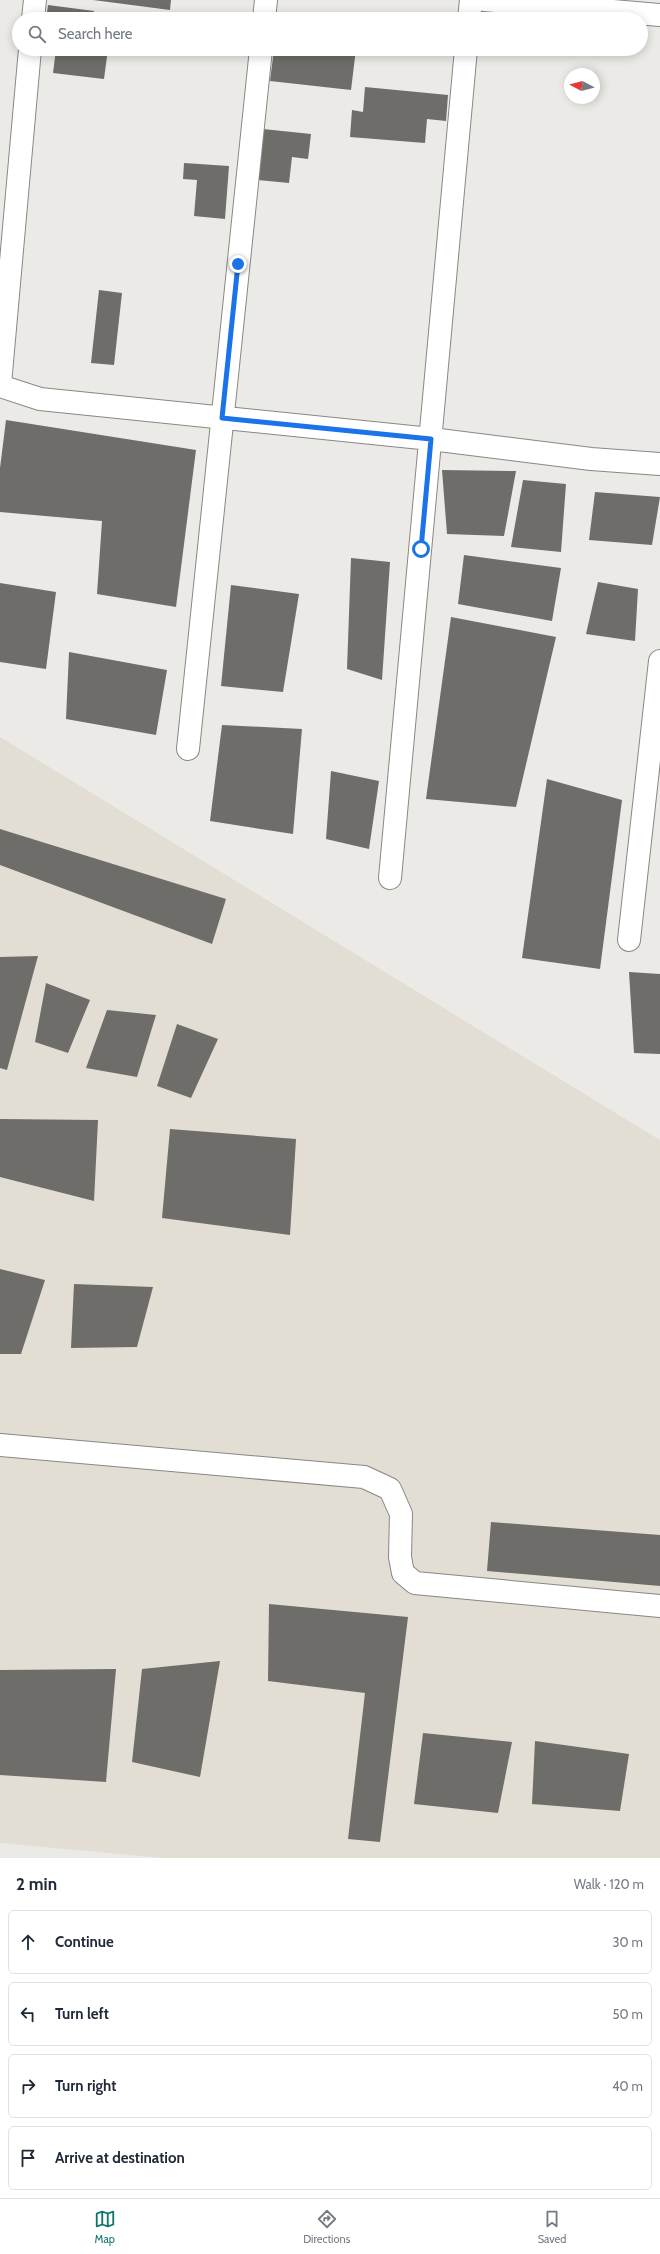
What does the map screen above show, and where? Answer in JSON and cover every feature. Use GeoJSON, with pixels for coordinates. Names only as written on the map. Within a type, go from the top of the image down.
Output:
{"type":"FeatureCollection","features":[{"type":"Feature","properties":{"kind":"street"},"geometry":{"type":"LineString","coordinates":[[34,12],[35,0]]}},
{"type":"Feature","properties":{"kind":"street"},"geometry":{"type":"LineString","coordinates":[[265,12],[266,0]]}},
{"type":"Feature","properties":{"kind":"street"},"geometry":{"type":"LineString","coordinates":[[470,12],[471,0]]}},
{"type":"Feature","properties":{"kind":"street"},"geometry":{"type":"LineString","coordinates":[[484,0],[625,12]]}},
{"type":"Feature","properties":{"kind":"street"},"geometry":{"type":"LineString","coordinates":[[648,14],[660,15]]}},
{"type":"Feature","properties":{"kind":"street"},"geometry":{"type":"LineString","coordinates":[[29,56],[0,385],[40,399],[431,439],[590,459],[660,464]]}},
{"type":"Feature","properties":{"kind":"street"},"geometry":{"type":"LineString","coordinates":[[188,748],[260,56]]}},
{"type":"Feature","properties":{"kind":"street"},"geometry":{"type":"LineString","coordinates":[[390,878],[465,56]]}},
{"type":"Feature","properties":{"kind":"street"},"geometry":{"type":"LineString","coordinates":[[629,940],[652,821],[660,661]]}},
{"type":"Feature","properties":{"kind":"street"},"geometry":{"type":"LineString","coordinates":[[0,1445],[364,1477],[390,1489],[401,1514],[400,1557],[403,1573],[415,1583],[660,1606]]}},
{"type":"Feature","properties":{"kind":"shaded area"},"geometry":{"type":"Polygon","coordinates":[[[0,737],[660,1140],[660,1858],[163,1858],[0,1843],[0,737]]]}},
{"type":"Feature","properties":{"kind":"building"},"geometry":{"type":"Polygon","coordinates":[[[93,0],[171,0],[170,10],[93,0]]]}},
{"type":"Feature","properties":{"kind":"building"},"geometry":{"type":"Polygon","coordinates":[[[48,5],[94,11],[94,12],[47,12],[48,5]]]}},
{"type":"Feature","properties":{"kind":"building"},"geometry":{"type":"Polygon","coordinates":[[[55,56],[107,56],[104,79],[53,73],[55,56]]]}},
{"type":"Feature","properties":{"kind":"building"},"geometry":{"type":"Polygon","coordinates":[[[273,56],[355,56],[351,90],[270,81],[273,56]]]}},
{"type":"Feature","properties":{"kind":"building"},"geometry":{"type":"Polygon","coordinates":[[[365,87],[448,95],[446,121],[427,119],[425,143],[350,137],[352,110],[363,112],[365,87]]]}},
{"type":"Feature","properties":{"kind":"building"},"geometry":{"type":"Polygon","coordinates":[[[263,129],[311,134],[308,159],[292,157],[289,183],[258,180],[263,129]]]}},
{"type":"Feature","properties":{"kind":"building"},"geometry":{"type":"Polygon","coordinates":[[[184,163],[229,166],[225,219],[194,216],[197,180],[183,179],[184,163]]]}},
{"type":"Feature","properties":{"kind":"building"},"geometry":{"type":"Polygon","coordinates":[[[99,290],[122,293],[114,365],[91,363],[99,290]]]}},
{"type":"Feature","properties":{"kind":"building"},"geometry":{"type":"Polygon","coordinates":[[[6,420],[196,450],[176,607],[97,594],[102,521],[0,512],[0,468],[6,420]]]}},
{"type":"Feature","properties":{"kind":"building"},"geometry":{"type":"Polygon","coordinates":[[[442,470],[516,471],[504,536],[447,534],[442,470]]]}},
{"type":"Feature","properties":{"kind":"building"},"geometry":{"type":"Polygon","coordinates":[[[523,480],[566,484],[561,552],[511,547],[523,480]]]}},
{"type":"Feature","properties":{"kind":"building"},"geometry":{"type":"Polygon","coordinates":[[[595,492],[660,497],[652,545],[589,540],[595,492]]]}},
{"type":"Feature","properties":{"kind":"building"},"geometry":{"type":"Polygon","coordinates":[[[464,555],[561,568],[552,621],[458,604],[464,555]]]}},
{"type":"Feature","properties":{"kind":"building"},"geometry":{"type":"Polygon","coordinates":[[[351,558],[390,562],[382,680],[347,669],[351,558]]]}},
{"type":"Feature","properties":{"kind":"building"},"geometry":{"type":"Polygon","coordinates":[[[598,582],[638,589],[635,641],[586,634],[598,582]]]}},
{"type":"Feature","properties":{"kind":"building"},"geometry":{"type":"Polygon","coordinates":[[[0,583],[56,592],[46,669],[0,662],[0,583]]]}},
{"type":"Feature","properties":{"kind":"building"},"geometry":{"type":"Polygon","coordinates":[[[231,585],[299,594],[283,692],[221,686],[231,585]]]}},
{"type":"Feature","properties":{"kind":"building"},"geometry":{"type":"Polygon","coordinates":[[[451,617],[556,637],[516,807],[426,799],[451,617]]]}},
{"type":"Feature","properties":{"kind":"building"},"geometry":{"type":"Polygon","coordinates":[[[69,652],[167,670],[156,735],[66,719],[69,652]]]}},
{"type":"Feature","properties":{"kind":"building"},"geometry":{"type":"Polygon","coordinates":[[[222,725],[302,729],[293,834],[210,821],[222,725]]]}},
{"type":"Feature","properties":{"kind":"building"},"geometry":{"type":"Polygon","coordinates":[[[331,771],[379,781],[369,849],[326,839],[331,771]]]}},
{"type":"Feature","properties":{"kind":"building"},"geometry":{"type":"Polygon","coordinates":[[[547,779],[622,800],[600,969],[522,958],[547,779]]]}},
{"type":"Feature","properties":{"kind":"building"},"geometry":{"type":"Polygon","coordinates":[[[0,829],[226,899],[212,944],[0,865],[0,829]]]}},
{"type":"Feature","properties":{"kind":"building"},"geometry":{"type":"Polygon","coordinates":[[[38,956],[7,1070],[0,1068],[0,957],[38,956]]]}},
{"type":"Feature","properties":{"kind":"building"},"geometry":{"type":"Polygon","coordinates":[[[629,972],[660,974],[660,1054],[634,1053],[629,972]]]}},
{"type":"Feature","properties":{"kind":"building"},"geometry":{"type":"Polygon","coordinates":[[[46,983],[90,1000],[68,1053],[35,1042],[46,983]]]}},
{"type":"Feature","properties":{"kind":"building"},"geometry":{"type":"Polygon","coordinates":[[[107,1010],[156,1015],[137,1077],[86,1068],[107,1010]]]}},
{"type":"Feature","properties":{"kind":"building"},"geometry":{"type":"Polygon","coordinates":[[[177,1024],[218,1039],[191,1098],[157,1086],[177,1024]]]}},
{"type":"Feature","properties":{"kind":"building"},"geometry":{"type":"Polygon","coordinates":[[[0,1119],[98,1120],[94,1201],[0,1177],[0,1119]]]}},
{"type":"Feature","properties":{"kind":"building"},"geometry":{"type":"Polygon","coordinates":[[[170,1129],[296,1139],[290,1235],[162,1218],[170,1129]]]}},
{"type":"Feature","properties":{"kind":"building"},"geometry":{"type":"Polygon","coordinates":[[[0,1269],[45,1280],[21,1354],[0,1354],[0,1269]]]}},
{"type":"Feature","properties":{"kind":"building"},"geometry":{"type":"Polygon","coordinates":[[[74,1284],[153,1287],[137,1347],[71,1348],[74,1284]]]}},
{"type":"Feature","properties":{"kind":"building"},"geometry":{"type":"Polygon","coordinates":[[[491,1522],[660,1535],[660,1586],[487,1571],[491,1522]]]}},
{"type":"Feature","properties":{"kind":"building"},"geometry":{"type":"Polygon","coordinates":[[[269,1604],[408,1617],[380,1842],[348,1839],[365,1693],[268,1681],[269,1604]]]}},
{"type":"Feature","properties":{"kind":"building"},"geometry":{"type":"Polygon","coordinates":[[[220,1661],[200,1777],[132,1762],[142,1669],[220,1661]]]}},
{"type":"Feature","properties":{"kind":"building"},"geometry":{"type":"Polygon","coordinates":[[[116,1669],[106,1782],[0,1775],[0,1670],[116,1669]]]}},
{"type":"Feature","properties":{"kind":"building"},"geometry":{"type":"Polygon","coordinates":[[[423,1733],[512,1742],[498,1813],[414,1804],[423,1733]]]}},
{"type":"Feature","properties":{"kind":"building"},"geometry":{"type":"Polygon","coordinates":[[[535,1741],[629,1754],[620,1811],[532,1804],[535,1741]]]}},
{"type":"Feature","properties":{"kind":"route"},"geometry":{"type":"LineString","coordinates":[[238,264],[222,418],[431,439],[421,549]]}}]}
